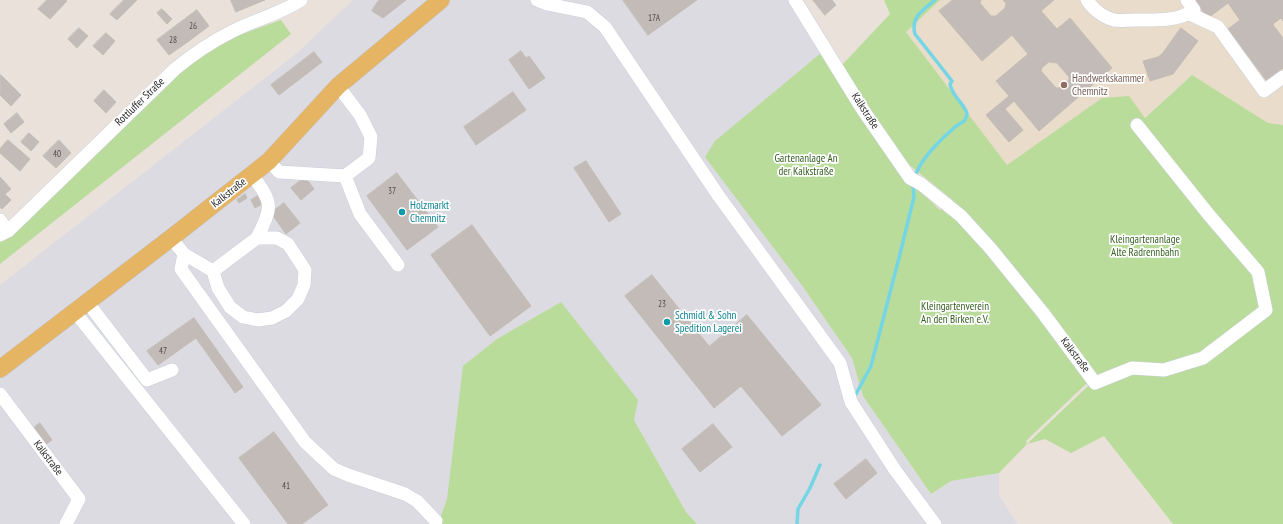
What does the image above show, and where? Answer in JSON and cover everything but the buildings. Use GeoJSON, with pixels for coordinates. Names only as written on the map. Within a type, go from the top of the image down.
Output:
{"type":"FeatureCollection","features":[{"type":"Feature","properties":{"kind":"main road","name":"Kalkstraße"},"geometry":{"type":"LineString","coordinates":[[0,369],[172,238],[269,161],[338,86],[441,0]]}},
{"type":"Feature","properties":{"kind":"street","name":"Rottluffer Straße"},"geometry":{"type":"LineString","coordinates":[[4,233],[174,69],[197,51],[231,32],[290,7],[301,0]]}},
{"type":"Feature","properties":{"kind":"street"},"geometry":{"type":"LineString","coordinates":[[537,0],[547,4],[587,12],[604,28],[718,195],[840,363],[851,402],[895,470],[935,524]]}},
{"type":"Feature","properties":{"kind":"street","name":"Kalkstraße"},"geometry":{"type":"LineString","coordinates":[[795,0],[864,110],[915,181],[961,216],[986,244],[1043,313],[1095,383],[1132,368],[1164,370],[1203,358],[1266,310],[1258,272],[1209,215],[1137,125]]}},
{"type":"Feature","properties":{"kind":"street"},"geometry":{"type":"LineString","coordinates":[[1086,0],[1093,9],[1114,20],[1167,20],[1190,14],[1194,10],[1187,0]]}},
{"type":"Feature","properties":{"kind":"street"},"geometry":{"type":"LineString","coordinates":[[1190,14],[1218,27],[1264,91],[1283,77]]}},
{"type":"Feature","properties":{"kind":"street"},"geometry":{"type":"LineString","coordinates":[[269,161],[279,172],[345,176],[369,158],[371,137],[360,115],[338,86]]}},
{"type":"Feature","properties":{"kind":"street"},"geometry":{"type":"LineString","coordinates":[[213,271],[257,238],[264,224],[270,204],[252,175]]}},
{"type":"Feature","properties":{"kind":"street"},"geometry":{"type":"LineString","coordinates":[[345,176],[360,214],[398,265]]}},
{"type":"Feature","properties":{"kind":"street"},"geometry":{"type":"LineString","coordinates":[[0,220],[4,233]]}},
{"type":"Feature","properties":{"kind":"street"},"geometry":{"type":"LineString","coordinates":[[172,238],[184,254],[213,271],[218,288],[230,307],[243,317],[258,320],[272,318],[286,311],[298,299],[304,285],[305,270],[288,244],[277,238],[257,238]]}},
{"type":"Feature","properties":{"kind":"street"},"geometry":{"type":"LineString","coordinates":[[184,254],[181,269],[305,442],[334,469],[406,494],[418,501],[436,521]]}},
{"type":"Feature","properties":{"kind":"street"},"geometry":{"type":"LineString","coordinates":[[82,307],[147,380],[172,370]]}},
{"type":"Feature","properties":{"kind":"street"},"geometry":{"type":"LineString","coordinates":[[82,307],[244,524]]}},
{"type":"Feature","properties":{"kind":"street","name":"Kalkstraße"},"geometry":{"type":"LineString","coordinates":[[0,394],[79,499],[66,524]]}},
{"type":"Feature","properties":{"kind":"shaded area"},"geometry":{"type":"Polygon","coordinates":[[[353,0],[795,0],[826,50],[801,284],[852,358],[863,396],[931,494],[951,481],[999,473],[999,495],[1017,524],[697,524],[686,512],[634,420],[447,499],[438,524],[0,524],[0,285],[296,54],[353,0]]]}},
{"type":"Feature","properties":{"kind":"shaded area","name":"Handwerkskammer Chemnitz"},"geometry":{"type":"Polygon","coordinates":[[[940,0],[1283,0],[1283,125],[1268,123],[1192,75],[1144,118],[1102,98],[1007,166],[906,32],[940,0]]]}},
{"type":"Feature","properties":{"kind":"green space"},"geometry":{"type":"Polygon","coordinates":[[[884,0],[940,0],[906,32],[1007,165],[1102,98],[1129,96],[1145,118],[1192,75],[1268,123],[1283,125],[1283,524],[1173,524],[1104,436],[1071,453],[1045,439],[1027,444],[999,473],[951,481],[931,494],[863,396],[852,358],[801,284],[705,157],[715,141],[821,53],[918,189],[940,210],[954,201],[907,163],[841,66],[890,14],[884,0]],[[1086,384],[1026,441],[1027,444],[1089,385],[1086,384]]]}},
{"type":"Feature","properties":{"kind":"green space"},"geometry":{"type":"Polygon","coordinates":[[[281,20],[291,34],[0,264],[0,239],[179,73],[201,55],[234,37],[281,20]]]}},
{"type":"Feature","properties":{"kind":"green space"},"geometry":{"type":"Polygon","coordinates":[[[561,302],[638,400],[634,420],[686,512],[697,524],[438,524],[447,499],[463,366],[497,339],[561,302]]]}},
{"type":"Feature","properties":{"kind":"waterway"},"geometry":{"type":"LineString","coordinates":[[915,178],[917,171],[931,150],[956,126],[964,121],[967,114],[964,107],[951,89],[950,84],[952,81],[915,34],[914,23],[916,18],[935,0]]}},
{"type":"Feature","properties":{"kind":"waterway"},"geometry":{"type":"LineString","coordinates":[[856,394],[871,366],[914,197],[913,184]]}},
{"type":"Feature","properties":{"kind":"waterway"},"geometry":{"type":"LineString","coordinates":[[797,524],[798,509],[810,488],[820,465]]}},
{"type":"Feature","properties":{"kind":"place","name":"Handwerkskammer Chemnitz"},"geometry":{"type":"Point","coordinates":[1064,85]}},
{"type":"Feature","properties":{"kind":"place","name":"Holzmarkt Chemnitz"},"geometry":{"type":"Point","coordinates":[402,212]}},
{"type":"Feature","properties":{"kind":"place","name":"Schmidl & Sohn Spedition Lagerei"},"geometry":{"type":"Point","coordinates":[667,322]}},
{"type":"Feature","properties":{"kind":"park label","name":"Gartenanlage An der Kalkstraße"},"geometry":{"type":"Point","coordinates":[806,165]}},
{"type":"Feature","properties":{"kind":"park label","name":"Kleingartenanlage Alte Radrennbahn"},"geometry":{"type":"Point","coordinates":[1145,246]}},
{"type":"Feature","properties":{"kind":"park label","name":"Kleingartenverein An den Birken e.V."},"geometry":{"type":"Point","coordinates":[955,313]}}]}
